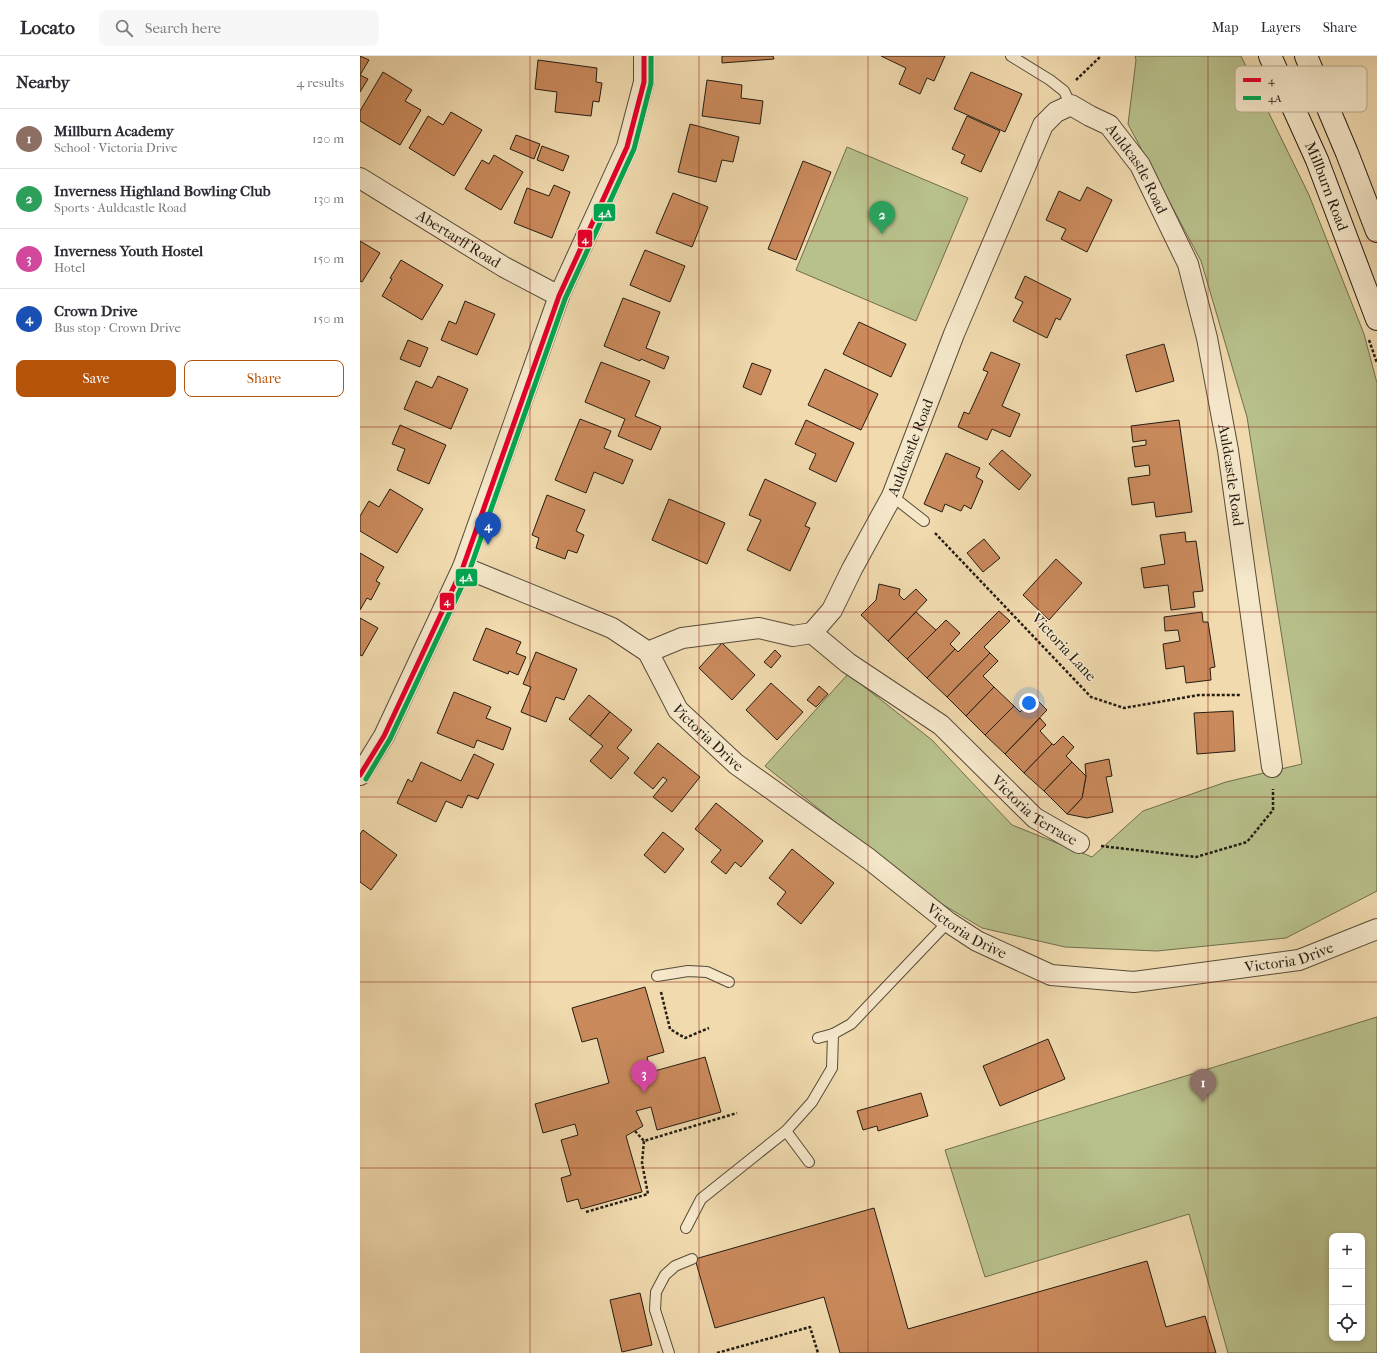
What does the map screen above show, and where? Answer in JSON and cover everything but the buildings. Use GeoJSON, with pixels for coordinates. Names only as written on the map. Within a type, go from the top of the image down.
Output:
{"type":"FeatureCollection","features":[{"type":"Feature","properties":{"kind":"main road","name":"Millburn Road"},"geometry":{"type":"LineString","coordinates":[[1270,56],[1275,66]]}},
{"type":"Feature","properties":{"kind":"main road","name":"Millburn Road"},"geometry":{"type":"LineString","coordinates":[[1306,56],[1310,66]]}},
{"type":"Feature","properties":{"kind":"main road","name":"Millburn Road"},"geometry":{"type":"LineString","coordinates":[[1295,112],[1317,160],[1377,319]]}},
{"type":"Feature","properties":{"kind":"main road","name":"Millburn Road"},"geometry":{"type":"LineString","coordinates":[[1330,112],[1377,231]]}},
{"type":"Feature","properties":{"kind":"street"},"geometry":{"type":"LineString","coordinates":[[360,775],[384,736],[463,567],[559,296],[627,147],[644,82],[644,56]]}},
{"type":"Feature","properties":{"kind":"street","name":"Auldcastle Road"},"geometry":{"type":"LineString","coordinates":[[812,632],[832,610],[852,569],[892,496],[954,334],[1043,125],[1067,98],[1090,116],[1109,125],[1140,165],[1188,264],[1208,338],[1228,450],[1272,767]]}},
{"type":"Feature","properties":{"kind":"street","name":"Abertarff Road"},"geometry":{"type":"LineString","coordinates":[[360,178],[504,267],[559,296]]}},
{"type":"Feature","properties":{"kind":"street","name":"Victoria Drive"},"geometry":{"type":"LineString","coordinates":[[463,567],[612,628],[648,652],[678,710],[736,764],[868,859],[948,922],[977,941],[1051,975],[1134,982],[1298,960],[1377,930]]}},
{"type":"Feature","properties":{"kind":"street"},"geometry":{"type":"LineString","coordinates":[[648,652],[682,638],[759,628],[793,636],[812,632]]}},
{"type":"Feature","properties":{"kind":"street","name":"Victoria Terrace"},"geometry":{"type":"LineString","coordinates":[[812,632],[848,663],[941,725],[1035,818],[1079,843]]}},
{"type":"Feature","properties":{"kind":"lane"},"geometry":{"type":"LineString","coordinates":[[1011,56],[1050,80],[1067,98]]}},
{"type":"Feature","properties":{"kind":"lane"},"geometry":{"type":"LineString","coordinates":[[892,496],[924,521]]}},
{"type":"Feature","properties":{"kind":"lane"},"geometry":{"type":"LineString","coordinates":[[818,1038],[833,1034],[851,1024],[948,922]]}},
{"type":"Feature","properties":{"kind":"lane"},"geometry":{"type":"LineString","coordinates":[[657,976],[688,971],[707,972],[729,982]]}},
{"type":"Feature","properties":{"kind":"lane"},"geometry":{"type":"LineString","coordinates":[[686,1228],[700,1200],[786,1130],[812,1102],[832,1068],[833,1034]]}},
{"type":"Feature","properties":{"kind":"lane"},"geometry":{"type":"LineString","coordinates":[[786,1130],[809,1162]]}},
{"type":"Feature","properties":{"kind":"lane"},"geometry":{"type":"LineString","coordinates":[[669,1353],[655,1310],[656,1292],[665,1275],[675,1266],[692,1259]]}},
{"type":"Feature","properties":{"kind":"path"},"geometry":{"type":"LineString","coordinates":[[1067,98],[1101,56]]}},
{"type":"Feature","properties":{"kind":"path","name":"Victoria Lane"},"geometry":{"type":"LineString","coordinates":[[924,521],[1091,697],[1124,708],[1198,695],[1262,695]]}},
{"type":"Feature","properties":{"kind":"path","name":"Victoria Terrace"},"geometry":{"type":"LineString","coordinates":[[1079,843],[1196,856],[1247,842],[1273,810],[1272,767]]}},
{"type":"Feature","properties":{"kind":"path"},"geometry":{"type":"LineString","coordinates":[[657,976],[670,1029],[686,1038],[709,1028]]}},
{"type":"Feature","properties":{"kind":"path"},"geometry":{"type":"LineString","coordinates":[[644,1141],[737,1113]]}},
{"type":"Feature","properties":{"kind":"path"},"geometry":{"type":"LineString","coordinates":[[634,1131],[644,1141]]}},
{"type":"Feature","properties":{"kind":"path"},"geometry":{"type":"LineString","coordinates":[[586,1212],[648,1194],[642,1163],[644,1141]]}},
{"type":"Feature","properties":{"kind":"path"},"geometry":{"type":"LineString","coordinates":[[717,1353],[810,1326],[818,1353]]}},
{"type":"Feature","properties":{"kind":"green space"},"geometry":{"type":"Polygon","coordinates":[[[1135,56],[1241,56],[1246,66],[1235,66],[1235,112],[1268,112],[1309,195],[1364,334],[1377,383],[1377,891],[1286,938],[1157,951],[1065,947],[982,928],[927,895],[765,766],[848,674],[932,740],[1012,825],[1092,857],[1143,811],[1226,782],[1302,764],[1247,417],[1201,261],[1128,124],[1136,60],[1135,56]]]}},
{"type":"Feature","properties":{"kind":"green space"},"geometry":{"type":"Polygon","coordinates":[[[847,147],[968,198],[916,321],[796,270],[847,147]]]}},
{"type":"Feature","properties":{"kind":"green space"},"geometry":{"type":"Polygon","coordinates":[[[1377,1017],[1377,1353],[1228,1353],[1189,1214],[985,1277],[945,1150],[1377,1017]]]}},
{"type":"Feature","properties":{"kind":"transit line","name":"4"},"geometry":{"type":"LineString","coordinates":[[360,775],[384,736],[463,567],[559,296],[627,147],[644,82],[644,56]]}},
{"type":"Feature","properties":{"kind":"transit line","name":"4A"},"geometry":{"type":"LineString","coordinates":[[366,779],[390,739],[470,569],[565,299],[634,149],[651,83],[651,56]]}},
{"type":"Feature","properties":{"kind":"place","name":"Inverness Highland Bowling Club"},"geometry":{"type":"Point","coordinates":[882,234]}},
{"type":"Feature","properties":{"kind":"place","name":"Crown Drive"},"geometry":{"type":"Point","coordinates":[488,545]}},
{"type":"Feature","properties":{"kind":"place","name":"Inverness Youth Hostel"},"geometry":{"type":"Point","coordinates":[644,1093]}},
{"type":"Feature","properties":{"kind":"place","name":"Millburn Academy"},"geometry":{"type":"Point","coordinates":[1203,1102]}}]}
